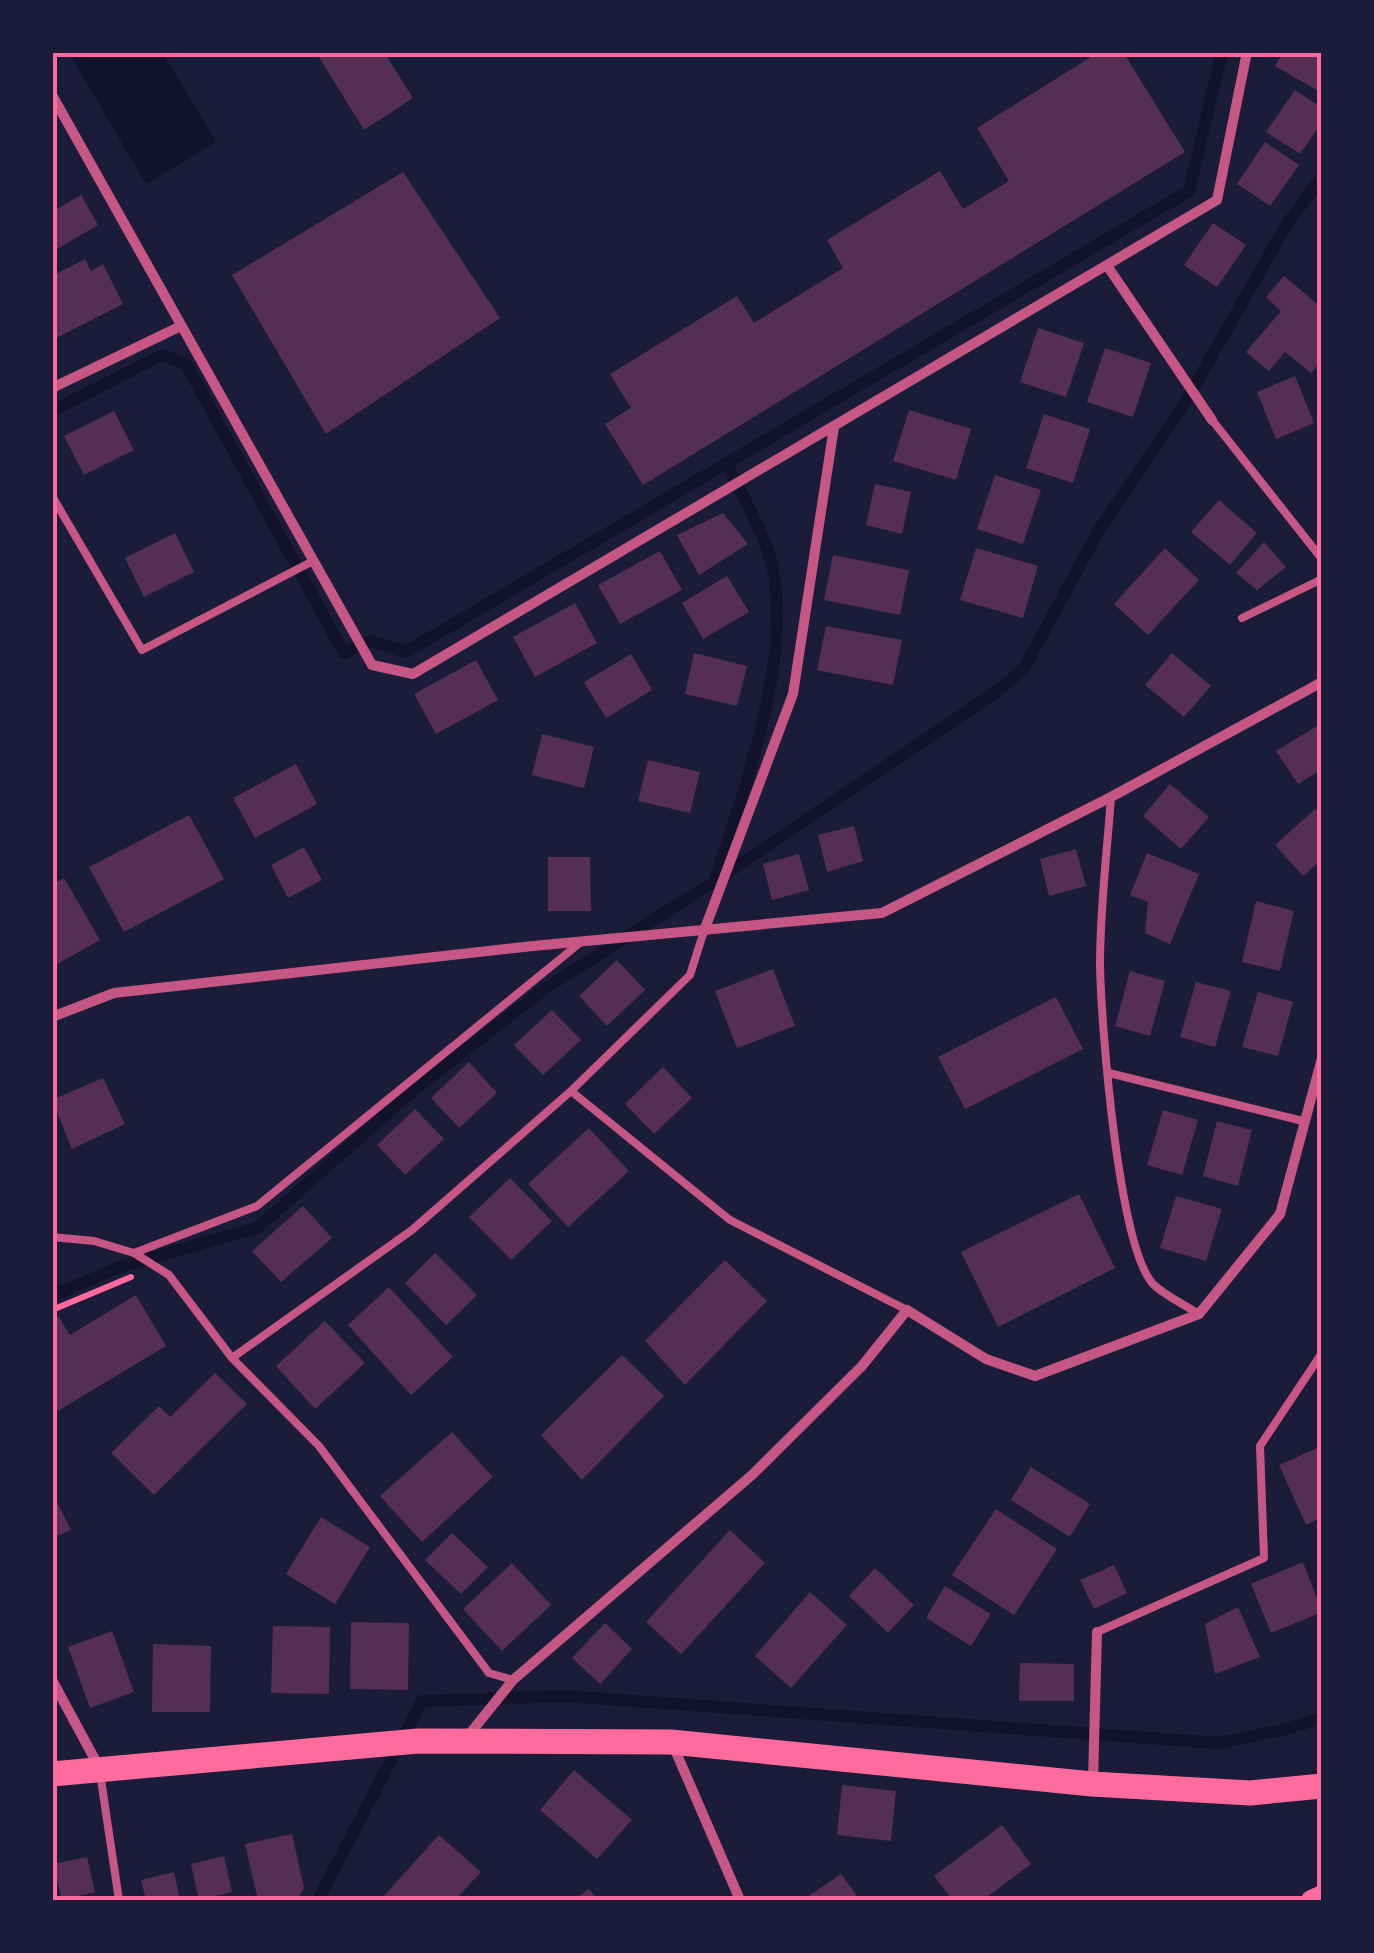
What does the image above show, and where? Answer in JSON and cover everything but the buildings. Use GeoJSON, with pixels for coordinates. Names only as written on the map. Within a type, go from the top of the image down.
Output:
{"type":"FeatureCollection","features":[{"type":"Feature","properties":{"kind":"main road"},"geometry":{"type":"LineString","coordinates":[[52,1774],[464,1740],[671,1742],[1092,1784],[1250,1793],[1322,1786]]}},
{"type":"Feature","properties":{"kind":"main road"},"geometry":{"type":"LineString","coordinates":[[1311,1900],[1322,1895]]}},
{"type":"Feature","properties":{"kind":"street"},"geometry":{"type":"LineString","coordinates":[[52,95],[372,666],[413,674],[1217,200],[1247,52]]}},
{"type":"Feature","properties":{"kind":"street"},"geometry":{"type":"LineString","coordinates":[[1108,267],[1212,420]]}},
{"type":"Feature","properties":{"kind":"street"},"geometry":{"type":"LineString","coordinates":[[52,388],[181,326]]}},
{"type":"Feature","properties":{"kind":"street"},"geometry":{"type":"LineString","coordinates":[[704,931],[793,694],[834,427]]}},
{"type":"Feature","properties":{"kind":"street"},"geometry":{"type":"LineString","coordinates":[[52,1017],[114,994],[882,913],[1111,797],[1322,682]]}},
{"type":"Feature","properties":{"kind":"street"},"geometry":{"type":"LineString","coordinates":[[464,1740],[512,1680],[752,1475],[862,1366],[907,1310],[986,1359],[1035,1376],[1199,1314],[1280,1214],[1322,1058]]}},
{"type":"Feature","properties":{"kind":"street"},"geometry":{"type":"LineString","coordinates":[[1092,1784],[1096,1632]]}},
{"type":"Feature","properties":{"kind":"street"},"geometry":{"type":"LineString","coordinates":[[52,1680],[100,1768]]}},
{"type":"Feature","properties":{"kind":"street"},"geometry":{"type":"LineString","coordinates":[[671,1742],[740,1900]]}},
{"type":"Feature","properties":{"kind":"lane"},"geometry":{"type":"LineString","coordinates":[[1212,420],[1322,559]]}},
{"type":"Feature","properties":{"kind":"lane"},"geometry":{"type":"LineString","coordinates":[[52,496],[142,650],[313,561]]}},
{"type":"Feature","properties":{"kind":"lane"},"geometry":{"type":"LineString","coordinates":[[1242,618],[1322,579]]}},
{"type":"Feature","properties":{"kind":"lane"},"geometry":{"type":"LineString","coordinates":[[1111,797],[1100,960],[1103,1051],[1132,1238],[1152,1284],[1199,1314]]}},
{"type":"Feature","properties":{"kind":"lane"},"geometry":{"type":"LineString","coordinates":[[232,1358],[412,1230],[571,1091],[690,975],[704,931]]}},
{"type":"Feature","properties":{"kind":"lane"},"geometry":{"type":"LineString","coordinates":[[134,1253],[257,1206],[581,942]]}},
{"type":"Feature","properties":{"kind":"lane"},"geometry":{"type":"LineString","coordinates":[[1109,1073],[1303,1120]]}},
{"type":"Feature","properties":{"kind":"lane"},"geometry":{"type":"LineString","coordinates":[[571,1091],[730,1220],[907,1310]]}},
{"type":"Feature","properties":{"kind":"lane"},"geometry":{"type":"LineString","coordinates":[[52,1237],[94,1242],[134,1253],[169,1276],[232,1358],[319,1446],[490,1673],[512,1680]]}},
{"type":"Feature","properties":{"kind":"lane"},"geometry":{"type":"LineString","coordinates":[[1096,1632],[1264,1558],[1260,1446],[1322,1353]]}},
{"type":"Feature","properties":{"kind":"lane"},"geometry":{"type":"LineString","coordinates":[[100,1768],[119,1900]]}},
{"type":"Feature","properties":{"kind":"path"},"geometry":{"type":"LineString","coordinates":[[52,1310],[156,1267]]}},
{"type":"Feature","properties":{"kind":"shaded area"},"geometry":{"type":"Polygon","coordinates":[[[69,53],[163,53],[216,142],[146,184],[69,53]]]}},
{"type":"Feature","properties":{"kind":"waterway"},"geometry":{"type":"LineString","coordinates":[[52,411],[162,355],[186,364],[344,653],[371,641],[406,652],[1189,191],[1222,52]]}},
{"type":"Feature","properties":{"kind":"waterway"},"geometry":{"type":"LineString","coordinates":[[721,877],[996,692],[1024,668],[1099,530],[1185,403],[1287,224],[1322,177]]}},
{"type":"Feature","properties":{"kind":"waterway"},"geometry":{"type":"LineString","coordinates":[[52,1296],[120,1267],[257,1228],[415,1089],[546,988],[715,881],[763,719],[777,631],[776,591],[769,554],[727,464]]}},
{"type":"Feature","properties":{"kind":"waterway"},"geometry":{"type":"LineString","coordinates":[[318,1900],[422,1701],[564,1696],[1219,1743],[1322,1718]]}}]}
